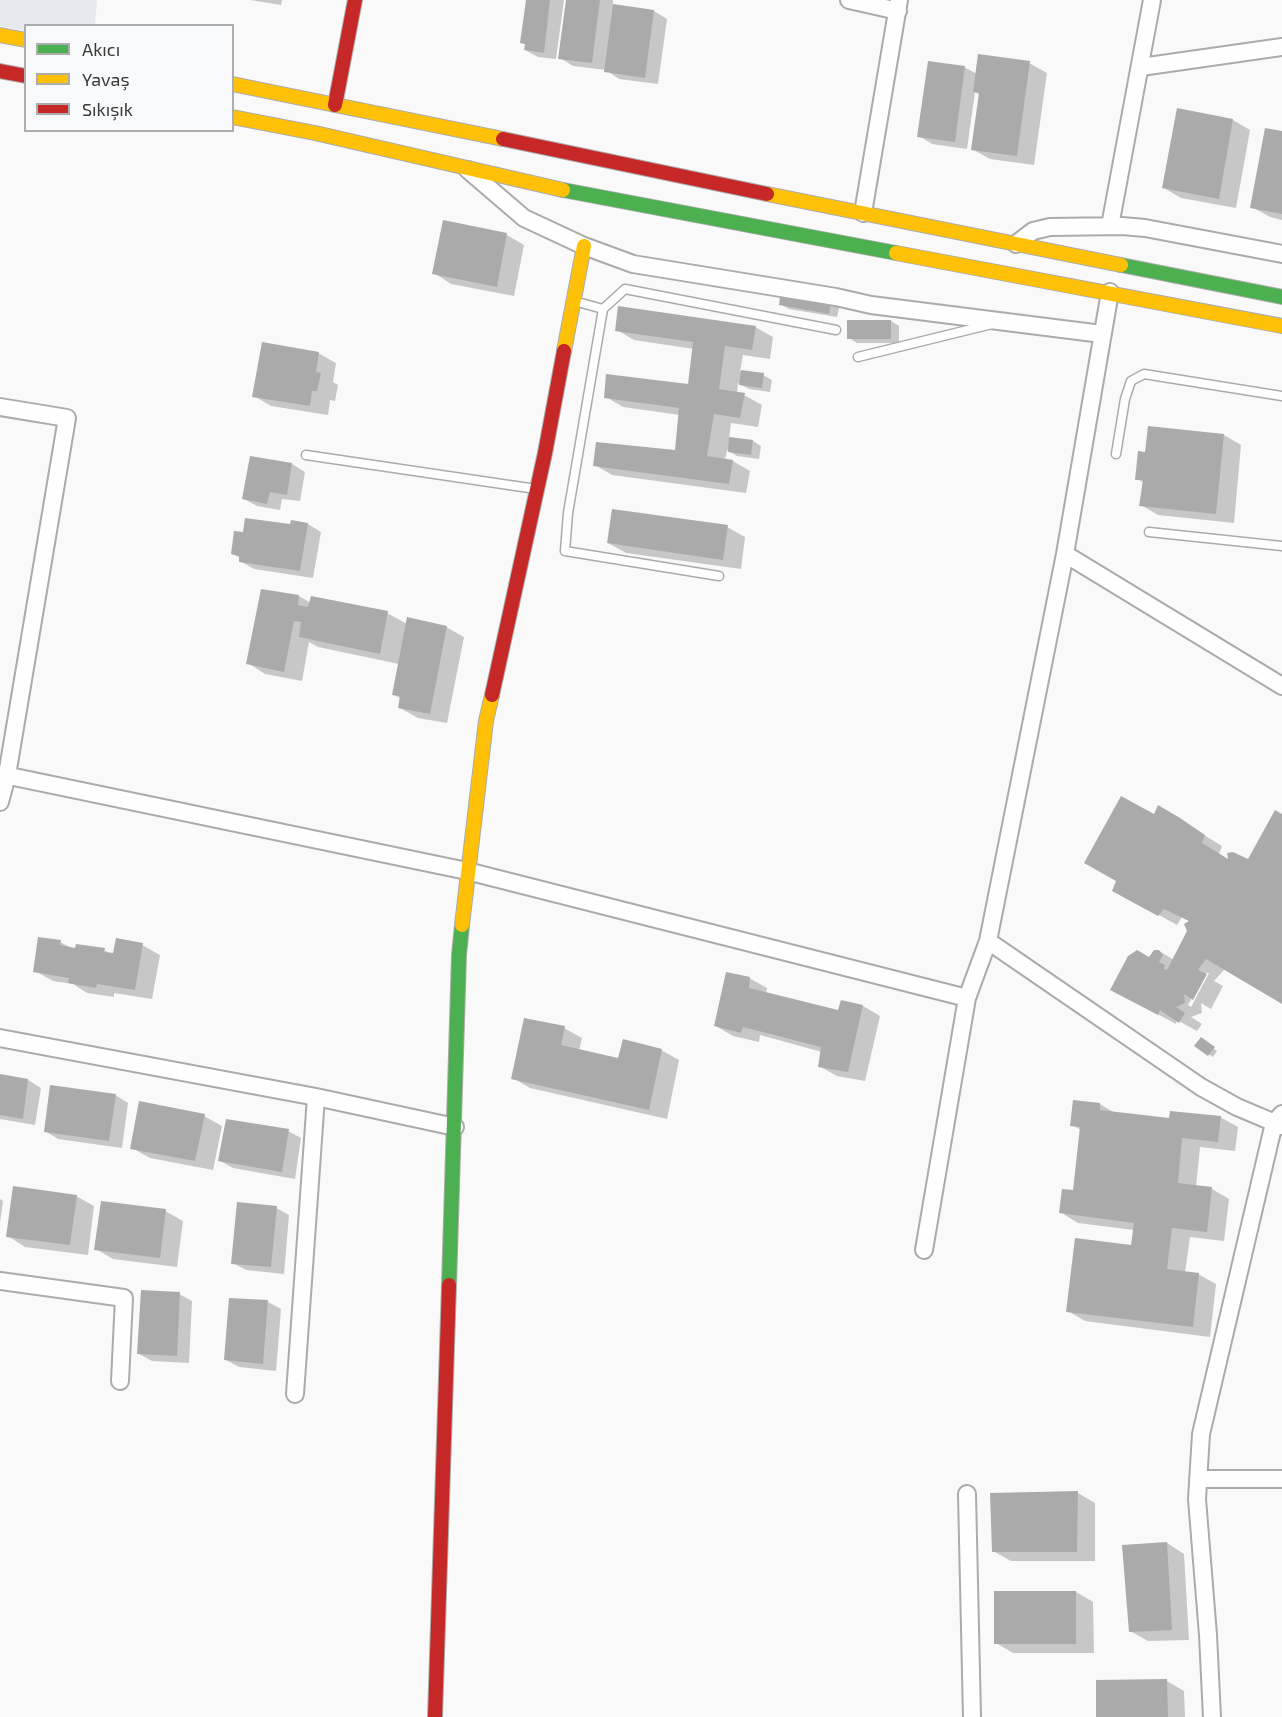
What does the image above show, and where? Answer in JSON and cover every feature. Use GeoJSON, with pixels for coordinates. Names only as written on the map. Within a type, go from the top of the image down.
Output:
{"type":"FeatureCollection","features":[{"type":"Feature","properties":{"kind":"main road"},"geometry":{"type":"LineString","coordinates":[[335,105],[355,0]]}},
{"type":"Feature","properties":{"kind":"main road"},"geometry":{"type":"LineString","coordinates":[[0,35],[24,40]]}},
{"type":"Feature","properties":{"kind":"main road"},"geometry":{"type":"LineString","coordinates":[[0,71],[24,76]]}},
{"type":"Feature","properties":{"kind":"main road"},"geometry":{"type":"LineString","coordinates":[[234,84],[1282,297]]}},
{"type":"Feature","properties":{"kind":"main road"},"geometry":{"type":"LineString","coordinates":[[234,117],[315,133],[561,190],[1282,326]]}},
{"type":"Feature","properties":{"kind":"main road"},"geometry":{"type":"LineString","coordinates":[[435,1717],[459,954],[467,871],[486,722],[537,489],[584,246]]}},
{"type":"Feature","properties":{"kind":"street"},"geometry":{"type":"LineString","coordinates":[[849,0],[898,5],[863,213]]}},
{"type":"Feature","properties":{"kind":"street"},"geometry":{"type":"LineString","coordinates":[[1110,226],[1152,0]]}},
{"type":"Feature","properties":{"kind":"street"},"geometry":{"type":"LineString","coordinates":[[1141,67],[1282,47]]}},
{"type":"Feature","properties":{"kind":"street"},"geometry":{"type":"LineString","coordinates":[[465,168],[524,218],[584,246],[633,264],[814,293],[871,305],[1102,334]]}},
{"type":"Feature","properties":{"kind":"street"},"geometry":{"type":"LineString","coordinates":[[1016,244],[1033,231],[1050,227],[1110,226],[1145,228],[1282,254]]}},
{"type":"Feature","properties":{"kind":"street"},"geometry":{"type":"LineString","coordinates":[[924,1250],[967,998],[988,941],[1065,554],[1110,292]]}},
{"type":"Feature","properties":{"kind":"street"},"geometry":{"type":"LineString","coordinates":[[0,407],[67,418],[3,774],[0,802]]}},
{"type":"Feature","properties":{"kind":"street"},"geometry":{"type":"LineString","coordinates":[[1065,554],[1282,686]]}},
{"type":"Feature","properties":{"kind":"street"},"geometry":{"type":"LineString","coordinates":[[3,774],[467,871],[967,998]]}},
{"type":"Feature","properties":{"kind":"street"},"geometry":{"type":"LineString","coordinates":[[988,941],[1201,1087],[1236,1107],[1279,1121],[1201,1434],[1197,1500],[1212,1717]]}},
{"type":"Feature","properties":{"kind":"street"},"geometry":{"type":"LineString","coordinates":[[0,1038],[316,1097],[455,1127]]}},
{"type":"Feature","properties":{"kind":"street"},"geometry":{"type":"LineString","coordinates":[[295,1394],[316,1097]]}},
{"type":"Feature","properties":{"kind":"street"},"geometry":{"type":"LineString","coordinates":[[0,1281],[124,1298],[120,1381]]}},
{"type":"Feature","properties":{"kind":"street"},"geometry":{"type":"LineString","coordinates":[[1198,1479],[1282,1479]]}},
{"type":"Feature","properties":{"kind":"street"},"geometry":{"type":"LineString","coordinates":[[967,1494],[972,1717]]}},
{"type":"Feature","properties":{"kind":"lane"},"geometry":{"type":"LineString","coordinates":[[719,576],[565,551],[568,513],[603,309],[625,289],[836,330]]}},
{"type":"Feature","properties":{"kind":"lane"},"geometry":{"type":"LineString","coordinates":[[574,301],[603,309]]}},
{"type":"Feature","properties":{"kind":"lane"},"geometry":{"type":"LineString","coordinates":[[858,357],[1004,321]]}},
{"type":"Feature","properties":{"kind":"lane"},"geometry":{"type":"LineString","coordinates":[[1116,454],[1125,399],[1131,381],[1144,374],[1282,396]]}},
{"type":"Feature","properties":{"kind":"lane"},"geometry":{"type":"LineString","coordinates":[[306,455],[537,489]]}},
{"type":"Feature","properties":{"kind":"lane"},"geometry":{"type":"LineString","coordinates":[[1149,532],[1282,546]]}},
{"type":"Feature","properties":{"kind":"shaded area"},"geometry":{"type":"Polygon","coordinates":[[[0,0],[97,0],[95,24],[24,24],[24,31],[0,26],[0,0]]]}},
{"type":"Feature","properties":{"kind":"building"},"geometry":{"type":"Polygon","coordinates":[[[526,0],[550,0],[544,53],[524,50],[525,44],[520,43],[526,0]]]}},
{"type":"Feature","properties":{"kind":"building"},"geometry":{"type":"Polygon","coordinates":[[[566,0],[600,0],[592,63],[558,59],[566,0]]]}},
{"type":"Feature","properties":{"kind":"building"},"geometry":{"type":"Polygon","coordinates":[[[613,4],[654,10],[645,78],[604,72],[613,4]]]}},
{"type":"Feature","properties":{"kind":"building"},"geometry":{"type":"Polygon","coordinates":[[[978,54],[1030,61],[1017,156],[971,150],[979,93],[973,92],[978,54]]]}},
{"type":"Feature","properties":{"kind":"building"},"geometry":{"type":"Polygon","coordinates":[[[928,61],[965,66],[955,142],[917,137],[928,61]]]}},
{"type":"Feature","properties":{"kind":"building"},"geometry":{"type":"Polygon","coordinates":[[[1177,108],[1233,119],[1219,199],[1162,188],[1177,108]]]}},
{"type":"Feature","properties":{"kind":"building"},"geometry":{"type":"Polygon","coordinates":[[[1265,128],[1282,131],[1282,214],[1250,208],[1265,128]]]}},
{"type":"Feature","properties":{"kind":"building"},"geometry":{"type":"Polygon","coordinates":[[[443,220],[507,233],[497,287],[432,274],[443,220]]]}},
{"type":"Feature","properties":{"kind":"building"},"geometry":{"type":"Polygon","coordinates":[[[781,289],[832,298],[829,314],[779,305],[781,289]]]}},
{"type":"Feature","properties":{"kind":"building"},"geometry":{"type":"Polygon","coordinates":[[[618,306],[756,326],[752,350],[725,346],[719,389],[745,393],[740,418],[714,414],[707,456],[733,460],[729,484],[593,466],[596,442],[675,450],[679,408],[604,398],[606,374],[688,384],[693,342],[615,331],[618,306]]]}},
{"type":"Feature","properties":{"kind":"building"},"geometry":{"type":"Polygon","coordinates":[[[847,320],[891,320],[891,339],[847,339],[847,320]]]}},
{"type":"Feature","properties":{"kind":"building"},"geometry":{"type":"Polygon","coordinates":[[[262,342],[319,352],[316,372],[321,373],[317,391],[312,391],[310,406],[252,397],[262,342]]]}},
{"type":"Feature","properties":{"kind":"building"},"geometry":{"type":"Polygon","coordinates":[[[741,370],[764,373],[762,388],[739,385],[741,370]]]}},
{"type":"Feature","properties":{"kind":"building"},"geometry":{"type":"Polygon","coordinates":[[[1148,426],[1224,434],[1216,514],[1139,506],[1143,480],[1135,480],[1138,451],[1145,452],[1148,426]]]}},
{"type":"Feature","properties":{"kind":"building"},"geometry":{"type":"Polygon","coordinates":[[[729,437],[753,440],[751,455],[728,452],[729,437]]]}},
{"type":"Feature","properties":{"kind":"building"},"geometry":{"type":"Polygon","coordinates":[[[250,456],[292,463],[287,495],[270,492],[267,504],[242,499],[250,456]]]}},
{"type":"Feature","properties":{"kind":"building"},"geometry":{"type":"Polygon","coordinates":[[[612,509],[728,525],[723,560],[607,543],[612,509]]]}},
{"type":"Feature","properties":{"kind":"building"},"geometry":{"type":"Polygon","coordinates":[[[245,518],[290,524],[291,520],[308,523],[300,571],[239,562],[239,556],[231,554],[234,531],[243,532],[245,518]]]}},
{"type":"Feature","properties":{"kind":"building"},"geometry":{"type":"Polygon","coordinates":[[[261,589],[299,595],[298,605],[308,607],[311,596],[388,611],[380,654],[299,637],[301,622],[294,621],[284,672],[246,664],[261,589]]]}},
{"type":"Feature","properties":{"kind":"building"},"geometry":{"type":"Polygon","coordinates":[[[407,617],[447,626],[430,714],[398,708],[400,696],[392,695],[407,617]]]}},
{"type":"Feature","properties":{"kind":"building"},"geometry":{"type":"Polygon","coordinates":[[[1121,796],[1154,814],[1158,805],[1205,835],[1202,843],[1228,859],[1227,853],[1233,852],[1248,859],[1275,810],[1282,814],[1282,1004],[1206,959],[1198,970],[1207,974],[1193,1000],[1184,994],[1185,1003],[1176,1007],[1185,1013],[1179,1023],[1160,1010],[1158,1015],[1110,990],[1128,956],[1137,950],[1149,957],[1154,950],[1159,950],[1163,955],[1159,962],[1165,965],[1164,969],[1167,970],[1187,931],[1184,924],[1189,921],[1164,909],[1158,916],[1112,891],[1116,881],[1084,863],[1121,796]]]}},
{"type":"Feature","properties":{"kind":"building"},"geometry":{"type":"Polygon","coordinates":[[[38,937],[61,940],[60,945],[75,948],[76,944],[105,948],[104,952],[113,953],[116,938],[143,943],[135,990],[97,984],[96,988],[68,983],[69,978],[33,972],[38,937]]]}},
{"type":"Feature","properties":{"kind":"building"},"geometry":{"type":"Polygon","coordinates":[[[726,972],[750,977],[749,988],[838,1010],[841,1000],[863,1005],[848,1072],[818,1067],[821,1047],[743,1027],[741,1033],[714,1026],[726,972]]]}},
{"type":"Feature","properties":{"kind":"building"},"geometry":{"type":"Polygon","coordinates":[[[524,1018],[565,1026],[561,1045],[618,1058],[623,1039],[662,1049],[649,1110],[511,1079],[524,1018]]]}},
{"type":"Feature","properties":{"kind":"building"},"geometry":{"type":"Polygon","coordinates":[[[1201,1037],[1215,1047],[1208,1056],[1194,1046],[1201,1037]]]}},
{"type":"Feature","properties":{"kind":"building"},"geometry":{"type":"Polygon","coordinates":[[[0,1074],[28,1079],[23,1119],[0,1115],[0,1074]]]}},
{"type":"Feature","properties":{"kind":"building"},"geometry":{"type":"Polygon","coordinates":[[[50,1085],[116,1094],[109,1141],[44,1132],[50,1085]]]}},
{"type":"Feature","properties":{"kind":"building"},"geometry":{"type":"Polygon","coordinates":[[[1073,1100],[1100,1103],[1100,1110],[1169,1118],[1170,1111],[1221,1116],[1218,1142],[1182,1138],[1178,1183],[1212,1187],[1207,1232],[1172,1228],[1167,1269],[1199,1273],[1193,1327],[1066,1312],[1075,1238],[1131,1245],[1134,1223],[1059,1213],[1062,1189],[1073,1190],[1080,1127],[1070,1126],[1073,1100]]]}},
{"type":"Feature","properties":{"kind":"building"},"geometry":{"type":"Polygon","coordinates":[[[139,1101],[205,1114],[195,1161],[130,1149],[139,1101]]]}},
{"type":"Feature","properties":{"kind":"building"},"geometry":{"type":"Polygon","coordinates":[[[226,1119],[289,1129],[282,1172],[218,1161],[226,1119]]]}},
{"type":"Feature","properties":{"kind":"building"},"geometry":{"type":"Polygon","coordinates":[[[13,1186],[77,1195],[70,1245],[6,1237],[13,1186]]]}},
{"type":"Feature","properties":{"kind":"building"},"geometry":{"type":"Polygon","coordinates":[[[101,1201],[166,1209],[160,1258],[94,1250],[101,1201]]]}},
{"type":"Feature","properties":{"kind":"building"},"geometry":{"type":"Polygon","coordinates":[[[237,1202],[277,1206],[271,1267],[231,1264],[237,1202]]]}},
{"type":"Feature","properties":{"kind":"building"},"geometry":{"type":"Polygon","coordinates":[[[141,1290],[180,1292],[177,1356],[137,1354],[141,1290]]]}},
{"type":"Feature","properties":{"kind":"building"},"geometry":{"type":"Polygon","coordinates":[[[229,1298],[268,1300],[263,1364],[224,1360],[229,1298]]]}},
{"type":"Feature","properties":{"kind":"building"},"geometry":{"type":"Polygon","coordinates":[[[1078,1491],[1077,1552],[992,1552],[990,1493],[1078,1491]]]}},
{"type":"Feature","properties":{"kind":"building"},"geometry":{"type":"Polygon","coordinates":[[[1167,1542],[1172,1630],[1129,1632],[1122,1545],[1167,1542]]]}},
{"type":"Feature","properties":{"kind":"building"},"geometry":{"type":"Polygon","coordinates":[[[994,1591],[1076,1591],[1076,1644],[994,1644],[994,1591]]]}},
{"type":"Feature","properties":{"kind":"building"},"geometry":{"type":"Polygon","coordinates":[[[1167,1679],[1168,1717],[1096,1717],[1096,1680],[1167,1679]]]}},
{"type":"Feature","properties":{"kind":"traffic: fast"},"geometry":{"type":"LineString","coordinates":[[563,190],[896,253]]}},
{"type":"Feature","properties":{"kind":"traffic: fast"},"geometry":{"type":"LineString","coordinates":[[1121,265],[1282,297]]}},
{"type":"Feature","properties":{"kind":"traffic: fast"},"geometry":{"type":"LineString","coordinates":[[449,1285],[459,955],[462,925]]}},
{"type":"Feature","properties":{"kind":"traffic: slow"},"geometry":{"type":"LineString","coordinates":[[0,35],[24,40]]}},
{"type":"Feature","properties":{"kind":"traffic: slow"},"geometry":{"type":"LineString","coordinates":[[234,84],[503,139]]}},
{"type":"Feature","properties":{"kind":"traffic: slow"},"geometry":{"type":"LineString","coordinates":[[234,117],[315,133],[563,190]]}},
{"type":"Feature","properties":{"kind":"traffic: slow"},"geometry":{"type":"LineString","coordinates":[[767,194],[1121,265]]}},
{"type":"Feature","properties":{"kind":"traffic: slow"},"geometry":{"type":"LineString","coordinates":[[564,351],[584,246]]}},
{"type":"Feature","properties":{"kind":"traffic: slow"},"geometry":{"type":"LineString","coordinates":[[896,253],[1282,326]]}},
{"type":"Feature","properties":{"kind":"traffic: slow"},"geometry":{"type":"LineString","coordinates":[[462,925],[486,721],[492,695]]}},
{"type":"Feature","properties":{"kind":"traffic: jam"},"geometry":{"type":"LineString","coordinates":[[335,105],[355,0]]}},
{"type":"Feature","properties":{"kind":"traffic: jam"},"geometry":{"type":"LineString","coordinates":[[0,71],[24,76]]}},
{"type":"Feature","properties":{"kind":"traffic: jam"},"geometry":{"type":"LineString","coordinates":[[503,139],[767,194]]}},
{"type":"Feature","properties":{"kind":"traffic: jam"},"geometry":{"type":"LineString","coordinates":[[492,695],[545,453],[564,351]]}},
{"type":"Feature","properties":{"kind":"traffic: jam"},"geometry":{"type":"LineString","coordinates":[[435,1717],[449,1285]]}}]}
